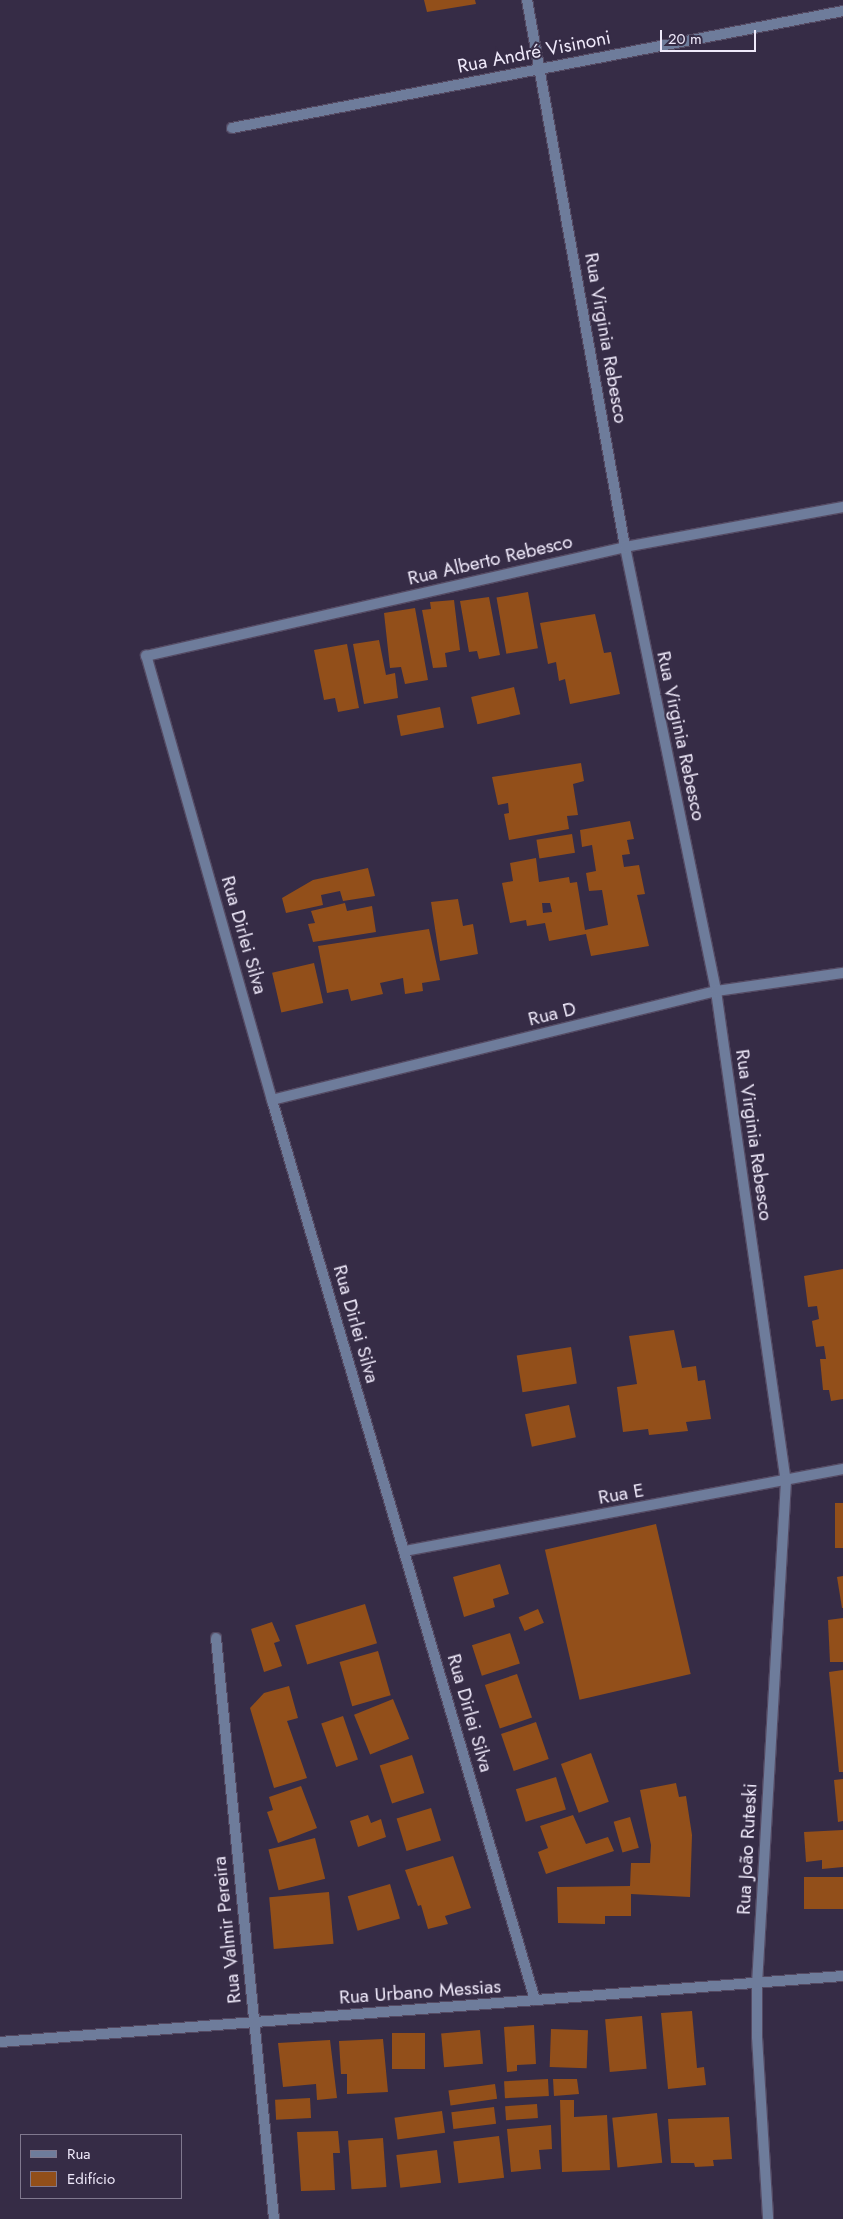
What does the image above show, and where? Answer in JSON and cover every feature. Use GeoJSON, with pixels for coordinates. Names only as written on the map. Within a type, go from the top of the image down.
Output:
{"type":"FeatureCollection","features":[{"type":"Feature","properties":{"kind":"street","name":"Rua Virginia Rebesco"},"geometry":{"type":"LineString","coordinates":[[527,0],[541,68],[625,547],[716,991],[786,1481]]}},
{"type":"Feature","properties":{"kind":"street","name":"Rua André Visinoni"},"geometry":{"type":"LineString","coordinates":[[232,128],[843,11]]}},
{"type":"Feature","properties":{"kind":"street","name":"Rua Alberto Rebesco"},"geometry":{"type":"LineString","coordinates":[[146,656],[625,547],[843,507]]}},
{"type":"Feature","properties":{"kind":"street","name":"Rua Dirlei Silva"},"geometry":{"type":"LineString","coordinates":[[146,656],[272,1100],[535,2000]]}},
{"type":"Feature","properties":{"kind":"street","name":"Rua D"},"geometry":{"type":"LineString","coordinates":[[272,1100],[716,991],[843,973]]}},
{"type":"Feature","properties":{"kind":"street","name":"Rua E"},"geometry":{"type":"LineString","coordinates":[[404,1551],[843,1469]]}},
{"type":"Feature","properties":{"kind":"street","name":"Rua João Ruteski"},"geometry":{"type":"LineString","coordinates":[[768,2219],[756,2037],[757,1984],[786,1481]]}},
{"type":"Feature","properties":{"kind":"street","name":"Rua Valmir Pereira"},"geometry":{"type":"LineString","coordinates":[[216,1638],[274,2219]]}},
{"type":"Feature","properties":{"kind":"street","name":"Rua Urbano Messias"},"geometry":{"type":"LineString","coordinates":[[0,2042],[843,1976]]}},
{"type":"Feature","properties":{"kind":"building"},"geometry":{"type":"Polygon","coordinates":[[[424,0],[475,0],[476,4],[427,12],[424,0]]]}},
{"type":"Feature","properties":{"kind":"building"},"geometry":{"type":"Polygon","coordinates":[[[528,592],[538,648],[506,654],[496,598],[528,592]]]}},
{"type":"Feature","properties":{"kind":"building"},"geometry":{"type":"Polygon","coordinates":[[[489,597],[500,655],[479,659],[477,651],[469,652],[460,601],[489,597]]]}},
{"type":"Feature","properties":{"kind":"building"},"geometry":{"type":"Polygon","coordinates":[[[454,600],[460,650],[445,653],[447,667],[433,668],[422,610],[431,609],[430,602],[454,600]]]}},
{"type":"Feature","properties":{"kind":"building"},"geometry":{"type":"Polygon","coordinates":[[[415,608],[428,680],[405,684],[401,667],[390,668],[384,613],[415,608]]]}},
{"type":"Feature","properties":{"kind":"building"},"geometry":{"type":"Polygon","coordinates":[[[595,614],[604,653],[611,652],[620,694],[570,704],[565,679],[559,681],[556,662],[548,664],[540,623],[595,614]]]}},
{"type":"Feature","properties":{"kind":"building"},"geometry":{"type":"Polygon","coordinates":[[[379,640],[386,675],[395,673],[398,698],[364,704],[353,644],[379,640]]]}},
{"type":"Feature","properties":{"kind":"building"},"geometry":{"type":"Polygon","coordinates":[[[347,644],[359,708],[338,712],[335,698],[324,700],[314,650],[347,644]]]}},
{"type":"Feature","properties":{"kind":"building"},"geometry":{"type":"Polygon","coordinates":[[[514,687],[520,714],[477,724],[471,697],[514,687]]]}},
{"type":"Feature","properties":{"kind":"building"},"geometry":{"type":"Polygon","coordinates":[[[440,707],[444,728],[401,736],[397,715],[440,707]]]}},
{"type":"Feature","properties":{"kind":"building"},"geometry":{"type":"Polygon","coordinates":[[[581,763],[584,781],[573,784],[578,815],[567,816],[569,829],[509,840],[504,814],[509,813],[508,803],[498,805],[492,777],[581,763]]]}},
{"type":"Feature","properties":{"kind":"building"},"geometry":{"type":"Polygon","coordinates":[[[630,821],[634,839],[627,840],[630,854],[622,855],[624,867],[639,865],[645,894],[637,895],[649,946],[591,956],[586,934],[549,941],[545,923],[527,926],[526,920],[510,923],[502,883],[513,881],[510,863],[536,858],[539,882],[569,877],[570,883],[577,882],[585,930],[608,925],[602,890],[589,891],[586,873],[596,871],[592,845],[582,847],[580,830],[630,821]],[[542,903],[543,913],[552,912],[550,903],[542,903]]]}},
{"type":"Feature","properties":{"kind":"building"},"geometry":{"type":"Polygon","coordinates":[[[572,834],[575,853],[539,858],[536,840],[572,834]]]}},
{"type":"Feature","properties":{"kind":"building"},"geometry":{"type":"Polygon","coordinates":[[[368,868],[375,896],[343,901],[340,891],[321,895],[323,905],[286,913],[282,898],[313,880],[368,868]]]}},
{"type":"Feature","properties":{"kind":"building"},"geometry":{"type":"Polygon","coordinates":[[[458,899],[463,926],[473,924],[478,954],[440,961],[431,902],[458,899]]]}},
{"type":"Feature","properties":{"kind":"building"},"geometry":{"type":"Polygon","coordinates":[[[345,903],[347,911],[372,906],[376,932],[313,942],[308,924],[315,923],[311,911],[345,903]]]}},
{"type":"Feature","properties":{"kind":"building"},"geometry":{"type":"Polygon","coordinates":[[[429,929],[440,980],[422,983],[423,991],[405,994],[403,978],[380,983],[383,994],[351,1001],[348,989],[327,993],[318,946],[429,929]]]}},
{"type":"Feature","properties":{"kind":"building"},"geometry":{"type":"Polygon","coordinates":[[[314,963],[323,1003],[281,1013],[272,973],[314,963]]]}},
{"type":"Feature","properties":{"kind":"building"},"geometry":{"type":"Polygon","coordinates":[[[843,1269],[843,1399],[831,1401],[829,1390],[823,1390],[820,1359],[826,1359],[824,1346],[816,1347],[812,1321],[819,1319],[817,1306],[808,1307],[804,1276],[843,1269]]]}},
{"type":"Feature","properties":{"kind":"building"},"geometry":{"type":"Polygon","coordinates":[[[674,1330],[682,1368],[696,1366],[698,1381],[705,1380],[711,1419],[686,1422],[688,1431],[649,1435],[648,1429],[623,1432],[617,1387],[637,1384],[629,1336],[674,1330]]]}},
{"type":"Feature","properties":{"kind":"building"},"geometry":{"type":"Polygon","coordinates":[[[571,1347],[577,1384],[522,1392],[517,1356],[571,1347]]]}},
{"type":"Feature","properties":{"kind":"building"},"geometry":{"type":"Polygon","coordinates":[[[569,1405],[576,1437],[532,1447],[525,1414],[569,1405]]]}},
{"type":"Feature","properties":{"kind":"building"},"geometry":{"type":"Polygon","coordinates":[[[835,1503],[843,1503],[843,1548],[835,1548],[835,1503]]]}},
{"type":"Feature","properties":{"kind":"building"},"geometry":{"type":"Polygon","coordinates":[[[656,1524],[691,1674],[580,1700],[545,1550],[656,1524]]]}},
{"type":"Feature","properties":{"kind":"building"},"geometry":{"type":"Polygon","coordinates":[[[500,1564],[509,1594],[493,1599],[495,1607],[464,1617],[453,1577],[500,1564]]]}},
{"type":"Feature","properties":{"kind":"building"},"geometry":{"type":"Polygon","coordinates":[[[843,1576],[843,1608],[842,1608],[837,1577],[843,1576]]]}},
{"type":"Feature","properties":{"kind":"building"},"geometry":{"type":"Polygon","coordinates":[[[365,1604],[377,1643],[307,1665],[295,1625],[365,1604]]]}},
{"type":"Feature","properties":{"kind":"building"},"geometry":{"type":"Polygon","coordinates":[[[538,1609],[544,1623],[525,1631],[519,1617],[538,1609]]]}},
{"type":"Feature","properties":{"kind":"building"},"geometry":{"type":"Polygon","coordinates":[[[843,1618],[843,1662],[830,1662],[828,1620],[843,1618]]]}},
{"type":"Feature","properties":{"kind":"building"},"geometry":{"type":"Polygon","coordinates":[[[272,1622],[280,1641],[274,1643],[282,1666],[264,1672],[251,1629],[272,1622]]]}},
{"type":"Feature","properties":{"kind":"building"},"geometry":{"type":"Polygon","coordinates":[[[510,1633],[520,1663],[482,1676],[472,1645],[510,1633]]]}},
{"type":"Feature","properties":{"kind":"building"},"geometry":{"type":"Polygon","coordinates":[[[378,1651],[391,1695],[352,1706],[340,1662],[378,1651]]]}},
{"type":"Feature","properties":{"kind":"building"},"geometry":{"type":"Polygon","coordinates":[[[843,1670],[843,1772],[839,1772],[829,1672],[843,1670]]]}},
{"type":"Feature","properties":{"kind":"building"},"geometry":{"type":"Polygon","coordinates":[[[517,1674],[532,1717],[500,1729],[485,1685],[517,1674]]]}},
{"type":"Feature","properties":{"kind":"building"},"geometry":{"type":"Polygon","coordinates":[[[289,1686],[298,1718],[287,1721],[307,1778],[274,1788],[250,1708],[264,1693],[289,1686]]]}},
{"type":"Feature","properties":{"kind":"building"},"geometry":{"type":"Polygon","coordinates":[[[393,1699],[409,1739],[370,1755],[354,1715],[393,1699]]]}},
{"type":"Feature","properties":{"kind":"building"},"geometry":{"type":"Polygon","coordinates":[[[343,1716],[358,1759],[336,1767],[321,1723],[343,1716]]]}},
{"type":"Feature","properties":{"kind":"building"},"geometry":{"type":"Polygon","coordinates":[[[536,1722],[549,1759],[514,1771],[501,1734],[536,1722]]]}},
{"type":"Feature","properties":{"kind":"building"},"geometry":{"type":"Polygon","coordinates":[[[591,1753],[609,1802],[579,1813],[561,1764],[591,1753]]]}},
{"type":"Feature","properties":{"kind":"building"},"geometry":{"type":"Polygon","coordinates":[[[412,1755],[424,1793],[392,1804],[380,1766],[412,1755]]]}},
{"type":"Feature","properties":{"kind":"building"},"geometry":{"type":"Polygon","coordinates":[[[556,1777],[566,1810],[526,1822],[516,1789],[556,1777]]]}},
{"type":"Feature","properties":{"kind":"building"},"geometry":{"type":"Polygon","coordinates":[[[843,1779],[843,1821],[838,1822],[834,1780],[843,1779]]]}},
{"type":"Feature","properties":{"kind":"building"},"geometry":{"type":"Polygon","coordinates":[[[676,1783],[679,1797],[686,1796],[692,1835],[690,1897],[631,1894],[631,1916],[605,1916],[605,1924],[558,1923],[557,1887],[630,1886],[631,1863],[650,1863],[651,1845],[640,1790],[676,1783]]]}},
{"type":"Feature","properties":{"kind":"building"},"geometry":{"type":"Polygon","coordinates":[[[301,1786],[317,1828],[278,1843],[267,1812],[273,1810],[269,1797],[301,1786]]]}},
{"type":"Feature","properties":{"kind":"building"},"geometry":{"type":"Polygon","coordinates":[[[431,1808],[441,1841],[407,1851],[397,1819],[431,1808]]]}},
{"type":"Feature","properties":{"kind":"building"},"geometry":{"type":"Polygon","coordinates":[[[368,1815],[371,1823],[381,1819],[386,1837],[358,1847],[350,1821],[368,1815]]]}},
{"type":"Feature","properties":{"kind":"building"},"geometry":{"type":"Polygon","coordinates":[[[573,1815],[586,1844],[608,1837],[614,1851],[546,1874],[538,1852],[548,1848],[540,1826],[573,1815]]]}},
{"type":"Feature","properties":{"kind":"building"},"geometry":{"type":"Polygon","coordinates":[[[630,1817],[639,1848],[622,1852],[614,1822],[630,1817]]]}},
{"type":"Feature","properties":{"kind":"building"},"geometry":{"type":"Polygon","coordinates":[[[843,1830],[843,1867],[822,1869],[822,1860],[806,1862],[804,1832],[843,1830]]]}},
{"type":"Feature","properties":{"kind":"building"},"geometry":{"type":"Polygon","coordinates":[[[315,1838],[325,1879],[279,1890],[268,1850],[315,1838]]]}},
{"type":"Feature","properties":{"kind":"building"},"geometry":{"type":"Polygon","coordinates":[[[453,1856],[471,1908],[445,1916],[448,1924],[428,1929],[421,1905],[418,1906],[405,1870],[453,1856]]]}},
{"type":"Feature","properties":{"kind":"building"},"geometry":{"type":"Polygon","coordinates":[[[804,1877],[843,1877],[843,1909],[804,1909],[804,1877]]]}},
{"type":"Feature","properties":{"kind":"building"},"geometry":{"type":"Polygon","coordinates":[[[390,1884],[400,1919],[358,1931],[348,1896],[390,1884]]]}},
{"type":"Feature","properties":{"kind":"building"},"geometry":{"type":"Polygon","coordinates":[[[329,1892],[334,1944],[274,1949],[269,1897],[329,1892]]]}},
{"type":"Feature","properties":{"kind":"building"},"geometry":{"type":"Polygon","coordinates":[[[692,2011],[697,2068],[704,2067],[706,2085],[668,2089],[661,2013],[692,2011]]]}},
{"type":"Feature","properties":{"kind":"building"},"geometry":{"type":"Polygon","coordinates":[[[642,2016],[647,2069],[610,2072],[605,2019],[642,2016]]]}},
{"type":"Feature","properties":{"kind":"building"},"geometry":{"type":"Polygon","coordinates":[[[534,2025],[536,2064],[517,2065],[517,2071],[507,2072],[504,2027],[534,2025]]]}},
{"type":"Feature","properties":{"kind":"building"},"geometry":{"type":"Polygon","coordinates":[[[551,2029],[588,2030],[587,2068],[550,2067],[551,2029]]]}},
{"type":"Feature","properties":{"kind":"building"},"geometry":{"type":"Polygon","coordinates":[[[480,2030],[483,2064],[444,2067],[441,2033],[480,2030]]]}},
{"type":"Feature","properties":{"kind":"building"},"geometry":{"type":"Polygon","coordinates":[[[392,2033],[425,2033],[425,2069],[392,2069],[392,2033]]]}},
{"type":"Feature","properties":{"kind":"building"},"geometry":{"type":"Polygon","coordinates":[[[383,2039],[388,2092],[347,2094],[347,2074],[341,2074],[339,2041],[383,2039]]]}},
{"type":"Feature","properties":{"kind":"building"},"geometry":{"type":"Polygon","coordinates":[[[330,2040],[337,2098],[317,2100],[316,2084],[283,2087],[278,2043],[330,2040]]]}},
{"type":"Feature","properties":{"kind":"building"},"geometry":{"type":"Polygon","coordinates":[[[548,2079],[549,2096],[505,2098],[504,2081],[548,2079]]]}},
{"type":"Feature","properties":{"kind":"building"},"geometry":{"type":"Polygon","coordinates":[[[553,2079],[577,2079],[579,2094],[554,2096],[553,2079]]]}},
{"type":"Feature","properties":{"kind":"building"},"geometry":{"type":"Polygon","coordinates":[[[495,2084],[497,2099],[451,2105],[448,2091],[495,2084]]]}},
{"type":"Feature","properties":{"kind":"building"},"geometry":{"type":"Polygon","coordinates":[[[310,2098],[311,2118],[276,2120],[275,2100],[310,2098]]]}},
{"type":"Feature","properties":{"kind":"building"},"geometry":{"type":"Polygon","coordinates":[[[560,2100],[574,2100],[574,2117],[607,2115],[610,2170],[562,2172],[560,2100]]]}},
{"type":"Feature","properties":{"kind":"building"},"geometry":{"type":"Polygon","coordinates":[[[537,2104],[538,2118],[506,2120],[505,2106],[537,2104]]]}},
{"type":"Feature","properties":{"kind":"building"},"geometry":{"type":"Polygon","coordinates":[[[494,2107],[496,2124],[453,2129],[451,2112],[494,2107]]]}},
{"type":"Feature","properties":{"kind":"building"},"geometry":{"type":"Polygon","coordinates":[[[442,2111],[445,2133],[398,2139],[394,2118],[442,2111]]]}},
{"type":"Feature","properties":{"kind":"building"},"geometry":{"type":"Polygon","coordinates":[[[657,2113],[662,2163],[617,2167],[612,2118],[657,2113]]]}},
{"type":"Feature","properties":{"kind":"building"},"geometry":{"type":"Polygon","coordinates":[[[729,2117],[732,2159],[713,2160],[714,2166],[695,2167],[694,2163],[671,2163],[668,2119],[729,2117]]]}},
{"type":"Feature","properties":{"kind":"building"},"geometry":{"type":"Polygon","coordinates":[[[551,2125],[552,2149],[539,2150],[541,2169],[511,2172],[507,2129],[551,2125]]]}},
{"type":"Feature","properties":{"kind":"building"},"geometry":{"type":"Polygon","coordinates":[[[338,2131],[340,2153],[333,2153],[335,2190],[301,2191],[297,2132],[338,2131]]]}},
{"type":"Feature","properties":{"kind":"building"},"geometry":{"type":"Polygon","coordinates":[[[499,2136],[504,2178],[458,2183],[453,2142],[499,2136]]]}},
{"type":"Feature","properties":{"kind":"building"},"geometry":{"type":"Polygon","coordinates":[[[383,2138],[386,2187],[352,2189],[348,2140],[383,2138]]]}},
{"type":"Feature","properties":{"kind":"building"},"geometry":{"type":"Polygon","coordinates":[[[437,2150],[441,2183],[400,2188],[396,2155],[437,2150]]]}}]}
